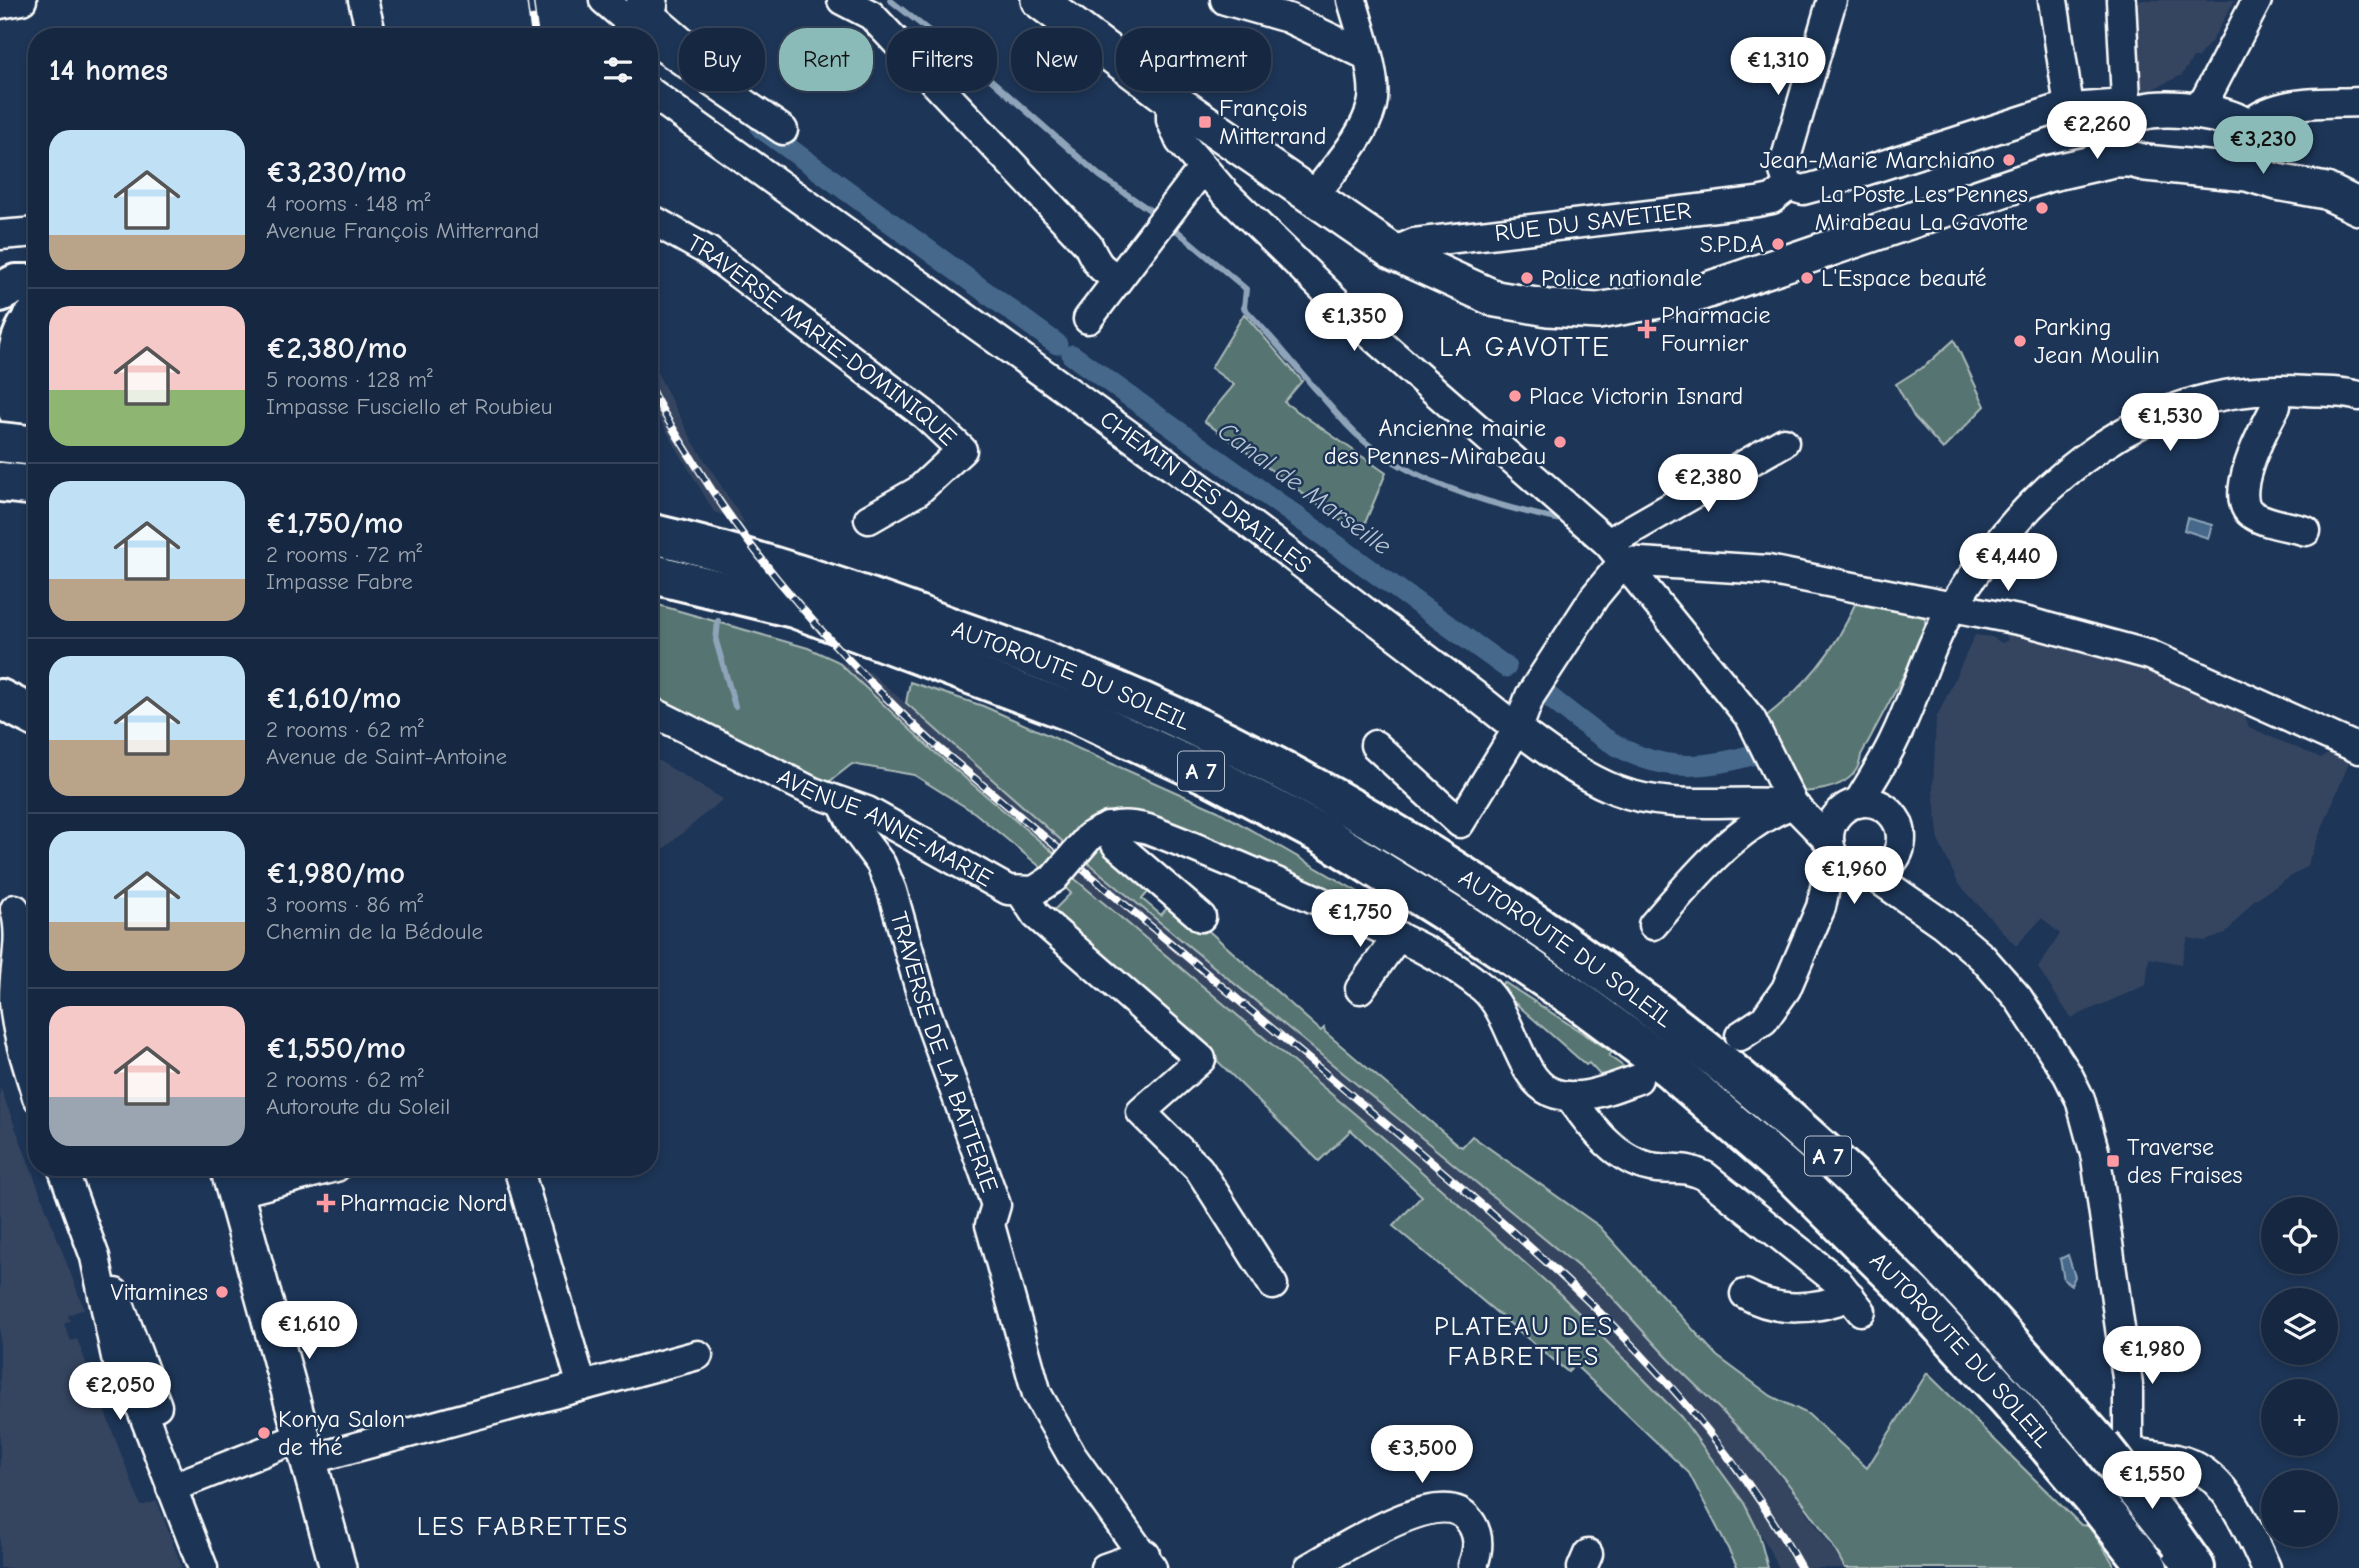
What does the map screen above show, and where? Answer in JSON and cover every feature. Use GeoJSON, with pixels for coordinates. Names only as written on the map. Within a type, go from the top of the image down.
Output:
{"type":"FeatureCollection","features":[{"type":"Feature","properties":{"kind":"highway"},"geometry":{"type":"LineString","coordinates":[[22,292],[24,331],[18,352],[6,431],[28,440]]}},
{"type":"Feature","properties":{"kind":"highway"},"geometry":{"type":"LineString","coordinates":[[0,482],[28,486]]}},
{"type":"Feature","properties":{"kind":"highway"},"geometry":{"type":"LineString","coordinates":[[658,515],[793,571]]}},
{"type":"Feature","properties":{"kind":"highway","name":"AUTOROUTE DU SOLEIL"},"geometry":{"type":"LineString","coordinates":[[658,535],[735,553],[793,571],[1087,678],[1333,799],[1516,910],[1693,1040],[1820,1147],[1942,1267],[2115,1449],[2195,1568]]}},
{"type":"Feature","properties":{"kind":"highway","name":"AUTOROUTE DU SOLEIL"},"geometry":{"type":"LineString","coordinates":[[658,575],[794,608],[1077,714],[1137,740],[1321,834],[1533,968],[1669,1068],[1793,1176],[1914,1296],[2010,1400],[2148,1568]]}},
{"type":"Feature","properties":{"kind":"highway"},"geometry":{"type":"LineString","coordinates":[[658,581],[724,592]]}},
{"type":"Feature","properties":{"kind":"highway"},"geometry":{"type":"LineString","coordinates":[[0,682],[28,693]]}},
{"type":"Feature","properties":{"kind":"highway"},"geometry":{"type":"LineString","coordinates":[[0,699],[28,713]]}},
{"type":"Feature","properties":{"kind":"main road"},"geometry":{"type":"LineString","coordinates":[[1039,0],[1171,99],[1393,252],[1496,299],[1562,309],[1629,308],[1699,293],[2040,176],[2093,163],[2124,122],[2191,111],[2230,117],[2238,122],[2239,147],[2263,177],[2326,191],[2359,207]]}},
{"type":"Feature","properties":{"kind":"main road"},"geometry":{"type":"LineString","coordinates":[[2124,122],[2146,163],[2239,147]]}},
{"type":"Feature","properties":{"kind":"main road"},"geometry":{"type":"LineString","coordinates":[[0,366],[6,431],[28,471]]}},
{"type":"Feature","properties":{"kind":"main road"},"geometry":{"type":"LineString","coordinates":[[231,1180],[338,1568]]}},
{"type":"Feature","properties":{"kind":"street"},"geometry":{"type":"LineString","coordinates":[[0,4],[22,0]]}},
{"type":"Feature","properties":{"kind":"street"},"geometry":{"type":"LineString","coordinates":[[363,0],[367,28]]}},
{"type":"Feature","properties":{"kind":"street"},"geometry":{"type":"LineString","coordinates":[[604,0],[637,28]]}},
{"type":"Feature","properties":{"kind":"street"},"geometry":{"type":"LineString","coordinates":[[842,0],[871,15],[1088,245],[1105,273],[1119,277]]}},
{"type":"Feature","properties":{"kind":"street"},"geometry":{"type":"LineString","coordinates":[[1225,0],[1288,18],[1366,55]]}},
{"type":"Feature","properties":{"kind":"street"},"geometry":{"type":"LineString","coordinates":[[1314,196],[1363,126],[1373,104],[1372,81],[1352,0]]}},
{"type":"Feature","properties":{"kind":"street"},"geometry":{"type":"LineString","coordinates":[[1832,0],[1783,168],[1789,186],[1803,190],[2069,107],[2124,122],[2121,0]]}},
{"type":"Feature","properties":{"kind":"street"},"geometry":{"type":"LineString","coordinates":[[2053,0],[2069,107]]}},
{"type":"Feature","properties":{"kind":"street"},"geometry":{"type":"LineString","coordinates":[[2191,111],[2205,100],[2257,0]]}},
{"type":"Feature","properties":{"kind":"street"},"geometry":{"type":"LineString","coordinates":[[653,5],[645,1],[640,6],[679,39]]}},
{"type":"Feature","properties":{"kind":"street"},"geometry":{"type":"LineString","coordinates":[[658,44],[679,59]]}},
{"type":"Feature","properties":{"kind":"street"},"geometry":{"type":"LineString","coordinates":[[726,91],[783,130]]}},
{"type":"Feature","properties":{"kind":"street","name":"CHEMIN DES DRAILLES"},"geometry":{"type":"LineString","coordinates":[[658,97],[1257,530],[1518,728],[1601,783],[1639,797],[1696,805],[1724,805],[1749,800],[1798,811]]}},
{"type":"Feature","properties":{"kind":"street"},"geometry":{"type":"LineString","coordinates":[[1171,99],[1171,120],[1180,141],[1225,193],[1370,334],[1616,552],[1751,719],[1798,811],[1831,847],[1841,865],[1862,874],[1943,924],[1966,942],[2018,998],[2063,1066],[2080,1099],[2096,1158],[2128,1385],[2115,1449],[2126,1568]]}},
{"type":"Feature","properties":{"kind":"street"},"geometry":{"type":"LineString","coordinates":[[2239,147],[2255,117],[2270,110],[2359,102]]}},
{"type":"Feature","properties":{"kind":"street"},"geometry":{"type":"LineString","coordinates":[[1088,319],[1162,218],[1203,168]]}},
{"type":"Feature","properties":{"kind":"street","name":"RUE DU SAVETIER"},"geometry":{"type":"LineString","coordinates":[[1393,252],[1414,243],[1757,202],[1772,199],[1789,186]]}},
{"type":"Feature","properties":{"kind":"street","name":"TRAVERSE MARIE-DOMINIQUE"},"geometry":{"type":"LineString","coordinates":[[658,223],[719,259],[925,415],[962,450],[918,491],[869,519]]}},
{"type":"Feature","properties":{"kind":"street"},"geometry":{"type":"LineString","coordinates":[[0,235],[28,233]]}},
{"type":"Feature","properties":{"kind":"street"},"geometry":{"type":"LineString","coordinates":[[1740,1037],[1764,1020],[1786,989],[1821,907],[1831,847],[1831,825],[1849,807],[1895,738],[1932,648],[1953,607],[2037,498],[2125,429],[2188,402],[2265,388],[2359,396]]}},
{"type":"Feature","properties":{"kind":"street"},"geometry":{"type":"LineString","coordinates":[[2248,406],[2259,397],[2297,397],[2322,392]]}},
{"type":"Feature","properties":{"kind":"street"},"geometry":{"type":"LineString","coordinates":[[2248,406],[2259,437]]}},
{"type":"Feature","properties":{"kind":"street"},"geometry":{"type":"LineString","coordinates":[[2080,464],[2192,419],[2248,406],[2359,413]]}},
{"type":"Feature","properties":{"kind":"street"},"geometry":{"type":"LineString","coordinates":[[2276,406],[2259,437],[2241,496],[2253,516],[2306,531]]}},
{"type":"Feature","properties":{"kind":"street"},"geometry":{"type":"LineString","coordinates":[[1375,745],[1460,823],[1518,728],[1530,696],[1595,596],[1616,552],[1784,442]]}},
{"type":"Feature","properties":{"kind":"street"},"geometry":{"type":"LineString","coordinates":[[1616,552],[1768,570],[2028,622],[2150,655],[2359,749]]}},
{"type":"Feature","properties":{"kind":"street","name":"AVENUE ANNE-MARIE"},"geometry":{"type":"LineString","coordinates":[[658,714],[842,803],[867,811],[1008,890],[1034,891],[1054,878],[1099,832]]}},
{"type":"Feature","properties":{"kind":"street"},"geometry":{"type":"LineString","coordinates":[[1888,810],[1895,738]]}},
{"type":"Feature","properties":{"kind":"street","name":"TRAVERSE DE LA BATTERIE"},"geometry":{"type":"LineString","coordinates":[[842,803],[851,822],[881,864],[892,891],[926,1011],[984,1166],[996,1205],[990,1225],[1037,1394],[1072,1456],[1148,1561]]}},
{"type":"Feature","properties":{"kind":"street"},"geometry":{"type":"LineString","coordinates":[[1653,925],[1684,888],[1754,822],[1767,814],[1874,803],[1888,810],[1900,828],[1900,850],[1918,891],[1943,924]]}},
{"type":"Feature","properties":{"kind":"street"},"geometry":{"type":"LineString","coordinates":[[1099,832],[1135,826],[1148,829],[1398,936],[1459,971],[1484,989],[1500,1007],[1538,1084],[1552,1093],[1570,1097],[1588,1095],[1638,1079]]}},
{"type":"Feature","properties":{"kind":"street"},"geometry":{"type":"LineString","coordinates":[[1099,832],[1201,917]]}},
{"type":"Feature","properties":{"kind":"street"},"geometry":{"type":"LineString","coordinates":[[1821,907],[1862,874],[1884,870],[1900,850]]}},
{"type":"Feature","properties":{"kind":"street"},"geometry":{"type":"LineString","coordinates":[[1021,892],[1036,915],[1201,1059],[1142,1112],[1199,1169],[1273,1285]]}},
{"type":"Feature","properties":{"kind":"street"},"geometry":{"type":"LineString","coordinates":[[7,899],[28,919]]}},
{"type":"Feature","properties":{"kind":"street"},"geometry":{"type":"LineString","coordinates":[[7,899],[21,930],[8,945],[8,1017],[28,1073]]}},
{"type":"Feature","properties":{"kind":"street"},"geometry":{"type":"LineString","coordinates":[[1360,989],[1398,936]]}},
{"type":"Feature","properties":{"kind":"street"},"geometry":{"type":"LineString","coordinates":[[8,945],[28,964]]}},
{"type":"Feature","properties":{"kind":"street"},"geometry":{"type":"LineString","coordinates":[[8,1017],[28,997]]}},
{"type":"Feature","properties":{"kind":"street"},"geometry":{"type":"LineString","coordinates":[[1570,1097],[1594,1130],[1634,1163],[1658,1168],[1685,1167],[1705,1176],[1838,1282],[1856,1304],[1781,1308],[1761,1304],[1745,1294]]}},
{"type":"Feature","properties":{"kind":"street"},"geometry":{"type":"LineString","coordinates":[[65,1176],[95,1258],[116,1357],[179,1485],[213,1568]]}},
{"type":"Feature","properties":{"kind":"street"},"geometry":{"type":"LineString","coordinates":[[231,1180],[263,1176]]}},
{"type":"Feature","properties":{"kind":"street"},"geometry":{"type":"LineString","coordinates":[[520,1176],[582,1386]]}},
{"type":"Feature","properties":{"kind":"street"},"geometry":{"type":"LineString","coordinates":[[179,1485],[304,1448],[582,1386],[698,1355]]}},
{"type":"Feature","properties":{"kind":"street"},"geometry":{"type":"LineString","coordinates":[[2115,1449],[2179,1459],[2209,1477],[2234,1503],[2266,1568]]}},
{"type":"Feature","properties":{"kind":"street"},"geometry":{"type":"LineString","coordinates":[[179,1485],[203,1568]]}},
{"type":"Feature","properties":{"kind":"street"},"geometry":{"type":"LineString","coordinates":[[1309,1568],[1389,1524],[1427,1509],[1446,1506],[1464,1513],[1475,1528],[1478,1550],[1473,1565],[1475,1568]]}},
{"type":"Feature","properties":{"kind":"street"},"geometry":{"type":"LineString","coordinates":[[1105,1568],[1148,1561]]}},
{"type":"Feature","properties":{"kind":"shaded area"},"geometry":{"type":"Polygon","coordinates":[[[2134,0],[2235,0],[2211,42],[2197,58],[2193,58],[2182,75],[2140,95],[2134,0]]]}},
{"type":"Feature","properties":{"kind":"shaded area"},"geometry":{"type":"Polygon","coordinates":[[[658,374],[692,440],[745,523],[714,512],[658,416],[658,374]]]}},
{"type":"Feature","properties":{"kind":"shaded area"},"geometry":{"type":"Polygon","coordinates":[[[2187,518],[2212,525],[2208,538],[2184,530],[2187,518]]]}},
{"type":"Feature","properties":{"kind":"shaded area"},"geometry":{"type":"Polygon","coordinates":[[[2017,630],[2163,675],[2243,708],[2249,728],[2321,758],[2334,751],[2351,758],[2306,867],[2254,900],[2225,934],[2205,941],[2188,938],[2181,964],[2149,958],[2146,985],[2071,1018],[2038,968],[2060,934],[2042,918],[2016,946],[1958,883],[1939,842],[1933,789],[1936,719],[1975,635],[1992,637],[2002,643],[2008,640],[2004,631],[2017,630]]]}},
{"type":"Feature","properties":{"kind":"shaded area"},"geometry":{"type":"Polygon","coordinates":[[[837,661],[870,672],[1070,848],[1061,859],[932,750],[837,661]]]}},
{"type":"Feature","properties":{"kind":"shaded area"},"geometry":{"type":"Polygon","coordinates":[[[658,760],[723,799],[658,853],[658,760]]]}},
{"type":"Feature","properties":{"kind":"shaded area"},"geometry":{"type":"Polygon","coordinates":[[[1083,859],[1603,1287],[1680,1370],[1715,1401],[1795,1494],[1845,1568],[1779,1568],[1744,1503],[1681,1417],[1560,1294],[1380,1135],[1069,874],[1083,859]]]}},
{"type":"Feature","properties":{"kind":"shaded area"},"geometry":{"type":"Polygon","coordinates":[[[0,1087],[28,1161],[28,1176],[34,1176],[84,1309],[68,1315],[70,1321],[64,1324],[71,1341],[77,1339],[141,1506],[157,1501],[182,1568],[0,1568],[0,1087]]]}},
{"type":"Feature","properties":{"kind":"shaded area"},"geometry":{"type":"Polygon","coordinates":[[[2068,1255],[2075,1277],[2071,1285],[2064,1280],[2060,1259],[2068,1255]]]}},
{"type":"Feature","properties":{"kind":"green space"},"geometry":{"type":"Polygon","coordinates":[[[2308,115],[2286,162],[2270,157],[2264,142],[2270,126],[2282,119],[2308,115]]]}},
{"type":"Feature","properties":{"kind":"green space"},"geometry":{"type":"Polygon","coordinates":[[[1244,314],[1302,381],[1284,402],[1386,473],[1360,535],[1204,421],[1234,385],[1211,368],[1244,314]]]}},
{"type":"Feature","properties":{"kind":"green space"},"geometry":{"type":"Polygon","coordinates":[[[1954,340],[1985,406],[1943,449],[1914,417],[1896,384],[1926,365],[1954,340]]]}},
{"type":"Feature","properties":{"kind":"green space"},"geometry":{"type":"Polygon","coordinates":[[[1855,604],[1920,615],[1925,619],[1925,635],[1854,773],[1832,787],[1803,792],[1796,786],[1764,718],[1792,694],[1817,667],[1838,638],[1855,604]]]}},
{"type":"Feature","properties":{"kind":"green space"},"geometry":{"type":"Polygon","coordinates":[[[658,605],[808,648],[837,661],[932,750],[1061,859],[1049,874],[975,813],[914,775],[852,764],[825,785],[658,702],[658,605]]]}},
{"type":"Feature","properties":{"kind":"green space"},"geometry":{"type":"Polygon","coordinates":[[[910,682],[983,706],[1218,811],[1372,900],[1368,911],[1157,819],[1070,848],[906,703],[910,682]]]}},
{"type":"Feature","properties":{"kind":"green space"},"geometry":{"type":"Polygon","coordinates":[[[1102,842],[1151,889],[1142,899],[1161,915],[1174,900],[1321,1031],[1324,1028],[1325,1032],[1458,1145],[1462,1147],[1472,1136],[1599,1226],[1717,1356],[1771,1396],[1808,1414],[1867,1468],[1927,1373],[2081,1525],[2089,1526],[2113,1563],[2113,1568],[1845,1568],[1811,1514],[1770,1463],[1603,1287],[1083,859],[1102,842]]]}},
{"type":"Feature","properties":{"kind":"green space"},"geometry":{"type":"Polygon","coordinates":[[[1069,874],[1380,1135],[1560,1294],[1681,1417],[1744,1503],[1758,1531],[1768,1568],[1738,1568],[1689,1473],[1574,1364],[1568,1372],[1393,1226],[1422,1196],[1351,1130],[1319,1161],[1183,1027],[1049,915],[1071,893],[1061,884],[1069,874]]]}},
{"type":"Feature","properties":{"kind":"green space"},"geometry":{"type":"Polygon","coordinates":[[[1504,982],[1612,1052],[1609,1056],[1627,1069],[1600,1075],[1498,988],[1504,982]]]}},
{"type":"Feature","properties":{"kind":"waterway"},"geometry":{"type":"LineString","coordinates":[[890,0],[989,78],[1100,176],[1157,215]]}},
{"type":"Feature","properties":{"kind":"waterway","name":"Canal de Marseille"},"geometry":{"type":"LineString","coordinates":[[761,128],[1057,344]]}},
{"type":"Feature","properties":{"kind":"waterway"},"geometry":{"type":"LineString","coordinates":[[1169,224],[1246,289],[1244,308],[1347,425],[1368,444],[1392,461],[1447,487],[1476,498],[1561,520]]}},
{"type":"Feature","properties":{"kind":"waterway","name":"Canal de Marseille"},"geometry":{"type":"LineString","coordinates":[[1072,355],[1506,667]]}},
{"type":"Feature","properties":{"kind":"waterway"},"geometry":{"type":"LineString","coordinates":[[718,621],[716,641],[735,706]]}},
{"type":"Feature","properties":{"kind":"waterway","name":"Canal de Marseille"},"geometry":{"type":"LineString","coordinates":[[1547,695],[1596,732],[1640,757],[1664,763],[1690,765],[1719,763],[1752,755]]}},
{"type":"Feature","properties":{"kind":"railway"},"geometry":{"type":"LineString","coordinates":[[530,0],[534,28]]}},
{"type":"Feature","properties":{"kind":"railway"},"geometry":{"type":"LineString","coordinates":[[658,402],[745,537],[834,645],[934,744],[1476,1200],[1598,1311],[1655,1370],[1709,1432],[1758,1498],[1801,1568]]}},
{"type":"Feature","properties":{"kind":"place","name":"François Mitterrand"},"geometry":{"type":"Point","coordinates":[1205,122]}},
{"type":"Feature","properties":{"kind":"place","name":"Jean-Marie Marchiano"},"geometry":{"type":"Point","coordinates":[2009,160]}},
{"type":"Feature","properties":{"kind":"place","name":"La Poste Les Pennes Mirabeau La Gavotte"},"geometry":{"type":"Point","coordinates":[2042,208]}},
{"type":"Feature","properties":{"kind":"place","name":"S.P.D.A"},"geometry":{"type":"Point","coordinates":[1778,244]}},
{"type":"Feature","properties":{"kind":"place","name":"Police nationale"},"geometry":{"type":"Point","coordinates":[1527,278]}},
{"type":"Feature","properties":{"kind":"place","name":"L'Espace beauté"},"geometry":{"type":"Point","coordinates":[1807,278]}},
{"type":"Feature","properties":{"kind":"place","name":"Pharmacie Fournier"},"geometry":{"type":"Point","coordinates":[1647,329]}},
{"type":"Feature","properties":{"kind":"place","name":"Parking Jean Moulin"},"geometry":{"type":"Point","coordinates":[2020,341]}},
{"type":"Feature","properties":{"kind":"place","name":"Place Victorin Isnard"},"geometry":{"type":"Point","coordinates":[1515,396]}},
{"type":"Feature","properties":{"kind":"place","name":"Ancienne mairie des Pennes-Mirabeau"},"geometry":{"type":"Point","coordinates":[1560,442]}},
{"type":"Feature","properties":{"kind":"place","name":"Traverse des Fraises"},"geometry":{"type":"Point","coordinates":[2113,1161]}},
{"type":"Feature","properties":{"kind":"place","name":"Pharmacie Nord"},"geometry":{"type":"Point","coordinates":[326,1203]}},
{"type":"Feature","properties":{"kind":"place","name":"Vitamines"},"geometry":{"type":"Point","coordinates":[222,1292]}},
{"type":"Feature","properties":{"kind":"place","name":"Konya Salon de thé"},"geometry":{"type":"Point","coordinates":[264,1433]}},
{"type":"Feature","properties":{"kind":"district","name":"LA GAVOTTE"},"geometry":{"type":"Point","coordinates":[1525,346]}},
{"type":"Feature","properties":{"kind":"district","name":"PLATEAU DES FABRETTES"},"geometry":{"type":"Point","coordinates":[1524,1341]}},
{"type":"Feature","properties":{"kind":"district","name":"LES FABRETTES"},"geometry":{"type":"Point","coordinates":[523,1526]}}]}
